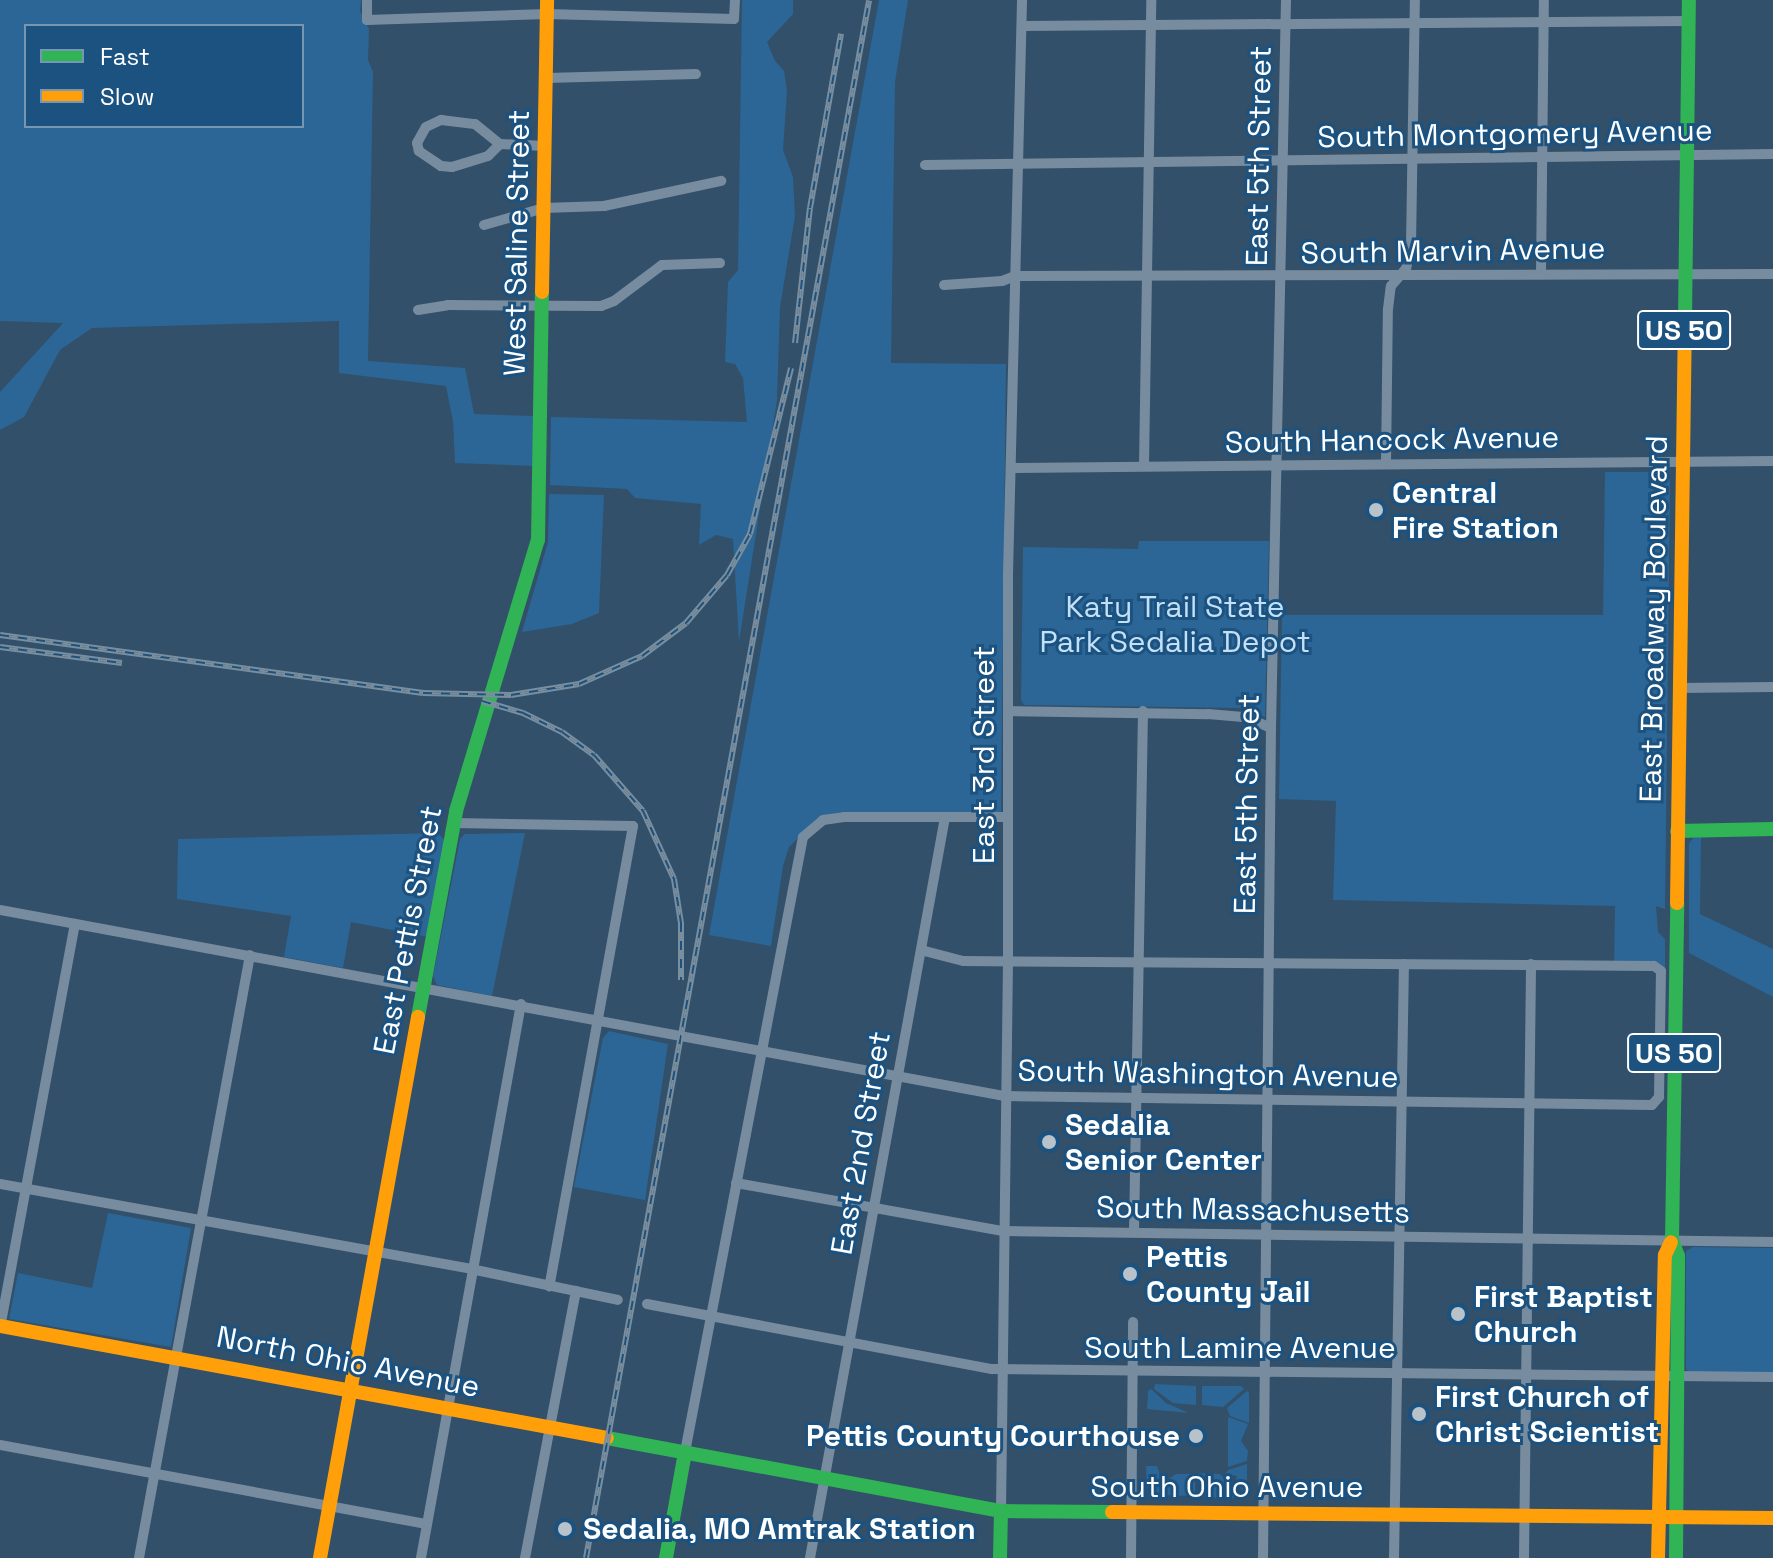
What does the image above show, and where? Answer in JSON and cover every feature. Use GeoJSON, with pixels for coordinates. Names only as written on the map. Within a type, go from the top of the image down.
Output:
{"type":"FeatureCollection","features":[{"type":"Feature","properties":{"kind":"main road","name":"East Broadway Boulevard"},"geometry":{"type":"LineString","coordinates":[[1677,1517],[1678,1256],[1672,1240],[1689,0]]}},
{"type":"Feature","properties":{"kind":"main road","name":"West Saline Street"},"geometry":{"type":"LineString","coordinates":[[540,487],[547,7]]}},
{"type":"Feature","properties":{"kind":"main road","name":"East Pettis Street"},"geometry":{"type":"LineString","coordinates":[[320,1558],[454,823],[538,540],[540,487]]}},
{"type":"Feature","properties":{"kind":"main road"},"geometry":{"type":"LineString","coordinates":[[1677,831],[1773,829]]}},
{"type":"Feature","properties":{"kind":"main road","name":"East Broadway Boulevard"},"geometry":{"type":"LineString","coordinates":[[1659,1517],[1665,1255],[1672,1240]]}},
{"type":"Feature","properties":{"kind":"main road","name":"North Ohio Avenue"},"geometry":{"type":"LineString","coordinates":[[0,1326],[685,1452]]}},
{"type":"Feature","properties":{"kind":"main road"},"geometry":{"type":"LineString","coordinates":[[666,1558],[685,1452]]}},
{"type":"Feature","properties":{"kind":"main road","name":"South Ohio Avenue"},"geometry":{"type":"LineString","coordinates":[[685,1452],[1001,1511],[1773,1518]]}},
{"type":"Feature","properties":{"kind":"main road"},"geometry":{"type":"LineString","coordinates":[[1000,1558],[1001,1511]]}},
{"type":"Feature","properties":{"kind":"main road","name":"US 50"},"geometry":{"type":"LineString","coordinates":[[1658,1558],[1659,1517]]}},
{"type":"Feature","properties":{"kind":"main road","name":"US 50"},"geometry":{"type":"LineString","coordinates":[[1676,1558],[1677,1517]]}},
{"type":"Feature","properties":{"kind":"street"},"geometry":{"type":"LineString","coordinates":[[367,0],[367,20],[547,7],[734,19],[735,0]]}},
{"type":"Feature","properties":{"kind":"street","name":"East 3rd Street"},"geometry":{"type":"LineString","coordinates":[[1001,1511],[1011,468],[1022,0]]}},
{"type":"Feature","properties":{"kind":"street"},"geometry":{"type":"LineString","coordinates":[[1144,466],[1151,0]]}},
{"type":"Feature","properties":{"kind":"street","name":"East 5th Street"},"geometry":{"type":"LineString","coordinates":[[1263,1558],[1271,728],[1286,0]]}},
{"type":"Feature","properties":{"kind":"street"},"geometry":{"type":"LineString","coordinates":[[1386,463],[1388,309],[1397,275],[1410,261],[1415,0]]}},
{"type":"Feature","properties":{"kind":"street"},"geometry":{"type":"LineString","coordinates":[[1541,273],[1544,0]]}},
{"type":"Feature","properties":{"kind":"street"},"geometry":{"type":"LineString","coordinates":[[1022,26],[1689,21]]}},
{"type":"Feature","properties":{"kind":"street"},"geometry":{"type":"LineString","coordinates":[[546,78],[696,74]]}},
{"type":"Feature","properties":{"kind":"street"},"geometry":{"type":"LineString","coordinates":[[500,144],[488,156],[452,167],[429,160],[417,143],[426,127],[450,119],[475,124],[500,144],[545,146]]}},
{"type":"Feature","properties":{"kind":"street","name":"South Montgomery Avenue"},"geometry":{"type":"LineString","coordinates":[[925,165],[1773,154]]}},
{"type":"Feature","properties":{"kind":"street"},"geometry":{"type":"LineString","coordinates":[[484,225],[544,208],[604,206],[721,181]]}},
{"type":"Feature","properties":{"kind":"street"},"geometry":{"type":"LineString","coordinates":[[418,310],[448,305],[601,306],[614,301],[662,265],[720,263]]}},
{"type":"Feature","properties":{"kind":"street","name":"South Marvin Avenue"},"geometry":{"type":"LineString","coordinates":[[944,285],[1002,281],[1015,276],[1773,274]]}},
{"type":"Feature","properties":{"kind":"street","name":"South Hancock Avenue"},"geometry":{"type":"LineString","coordinates":[[1011,468],[1773,461]]}},
{"type":"Feature","properties":{"kind":"street"},"geometry":{"type":"LineString","coordinates":[[1679,688],[1773,687]]}},
{"type":"Feature","properties":{"kind":"street"},"geometry":{"type":"LineString","coordinates":[[1008,711],[1143,711],[1246,717],[1271,728]]}},
{"type":"Feature","properties":{"kind":"street"},"geometry":{"type":"LineString","coordinates":[[1134,1232],[1143,711]]}},
{"type":"Feature","properties":{"kind":"street","name":"East 2nd Street"},"geometry":{"type":"LineString","coordinates":[[810,1558],[945,817]]}},
{"type":"Feature","properties":{"kind":"street"},"geometry":{"type":"LineString","coordinates":[[685,1452],[736,1183],[756,1050],[798,848],[811,827],[823,820],[1008,817]]}},
{"type":"Feature","properties":{"kind":"street"},"geometry":{"type":"LineString","coordinates":[[454,823],[633,826],[549,1286]]}},
{"type":"Feature","properties":{"kind":"street","name":"South Washington Avenue"},"geometry":{"type":"LineString","coordinates":[[0,910],[1005,1096],[1657,1102],[1661,971],[1658,968],[1531,964]]}},
{"type":"Feature","properties":{"kind":"street"},"geometry":{"type":"LineString","coordinates":[[0,1326],[75,924]]}},
{"type":"Feature","properties":{"kind":"street"},"geometry":{"type":"LineString","coordinates":[[921,950],[963,961],[1531,964],[1524,1558]]}},
{"type":"Feature","properties":{"kind":"street"},"geometry":{"type":"LineString","coordinates":[[139,1558],[250,955]]}},
{"type":"Feature","properties":{"kind":"street"},"geometry":{"type":"LineString","coordinates":[[1394,1558],[1404,964]]}},
{"type":"Feature","properties":{"kind":"street"},"geometry":{"type":"LineString","coordinates":[[421,1558],[521,1004]]}},
{"type":"Feature","properties":{"kind":"street","name":"South Massachusetts"},"geometry":{"type":"LineString","coordinates":[[736,1183],[1002,1231],[1773,1242]]}},
{"type":"Feature","properties":{"kind":"street"},"geometry":{"type":"LineString","coordinates":[[0,1184],[471,1269],[618,1300]]}},
{"type":"Feature","properties":{"kind":"street"},"geometry":{"type":"LineString","coordinates":[[525,1558],[576,1291]]}},
{"type":"Feature","properties":{"kind":"street","name":"South Lamine Avenue"},"geometry":{"type":"LineString","coordinates":[[647,1304],[1004,1369],[1773,1377]]}},
{"type":"Feature","properties":{"kind":"street"},"geometry":{"type":"LineString","coordinates":[[1131,1558],[1133,1322]]}},
{"type":"Feature","properties":{"kind":"street"},"geometry":{"type":"LineString","coordinates":[[0,1445],[427,1524]]}},
{"type":"Feature","properties":{"kind":"green space"},"geometry":{"type":"Polygon","coordinates":[[[0,0],[361,0],[360,11],[369,29],[368,60],[373,72],[368,361],[465,368],[474,414],[533,416],[533,466],[455,463],[453,421],[446,386],[339,373],[339,321],[92,328],[60,350],[24,417],[0,430],[0,392],[63,323],[0,321],[0,0]]]}},
{"type":"Feature","properties":{"kind":"green space"},"geometry":{"type":"Polygon","coordinates":[[[742,0],[793,0],[793,14],[767,42],[775,61],[784,71],[787,91],[783,150],[793,177],[795,216],[780,307],[777,400],[739,642],[733,539],[716,535],[699,545],[701,504],[635,498],[627,489],[550,485],[551,417],[747,422],[743,378],[735,364],[725,362],[728,282],[738,270],[742,0]]]}},
{"type":"Feature","properties":{"kind":"green space"},"geometry":{"type":"Polygon","coordinates":[[[879,0],[908,0],[895,82],[891,363],[1006,364],[1001,813],[831,821],[811,825],[789,847],[783,866],[771,946],[709,935],[879,0]]]}},
{"type":"Feature","properties":{"kind":"green space"},"geometry":{"type":"Polygon","coordinates":[[[1605,472],[1661,472],[1668,475],[1670,482],[1665,909],[1656,906],[1658,932],[1665,939],[1665,967],[1614,966],[1615,906],[1333,900],[1336,801],[1279,799],[1282,615],[1603,615],[1605,472]]]}},
{"type":"Feature","properties":{"kind":"green space"},"geometry":{"type":"Polygon","coordinates":[[[549,494],[604,495],[599,613],[572,624],[522,632],[548,542],[549,494]]]}},
{"type":"Feature","properties":{"kind":"green space","name":"Katy Trail State Park Sedalia Depot"},"geometry":{"type":"Polygon","coordinates":[[[1139,541],[1269,541],[1265,717],[1242,708],[1024,705],[1021,700],[1023,547],[1138,549],[1139,541]]]}},
{"type":"Feature","properties":{"kind":"green space"},"geometry":{"type":"Polygon","coordinates":[[[438,833],[446,842],[429,937],[351,922],[343,968],[284,957],[291,916],[177,899],[178,839],[438,833]]]}},
{"type":"Feature","properties":{"kind":"green space"},"geometry":{"type":"Polygon","coordinates":[[[525,833],[492,996],[437,985],[433,976],[460,839],[465,834],[525,833]]]}},
{"type":"Feature","properties":{"kind":"green space"},"geometry":{"type":"Polygon","coordinates":[[[1701,837],[1700,914],[1773,949],[1773,997],[1689,953],[1689,844],[1693,838],[1701,837]]]}},
{"type":"Feature","properties":{"kind":"green space"},"geometry":{"type":"Polygon","coordinates":[[[609,1031],[668,1044],[645,1200],[574,1187],[603,1038],[609,1031]]]}},
{"type":"Feature","properties":{"kind":"green space"},"geometry":{"type":"Polygon","coordinates":[[[108,1213],[191,1228],[171,1347],[9,1319],[18,1273],[92,1288],[108,1213]]]}},
{"type":"Feature","properties":{"kind":"green space"},"geometry":{"type":"Polygon","coordinates":[[[1693,1247],[1773,1248],[1773,1374],[1690,1373],[1686,1369],[1686,1251],[1693,1247]]]}},
{"type":"Feature","properties":{"kind":"green space"},"geometry":{"type":"Polygon","coordinates":[[[1155,1384],[1196,1386],[1196,1405],[1173,1403],[1154,1389],[1155,1384]]]}},
{"type":"Feature","properties":{"kind":"green space"},"geometry":{"type":"Polygon","coordinates":[[[1202,1386],[1241,1386],[1244,1389],[1223,1407],[1202,1405],[1202,1386]]]}},
{"type":"Feature","properties":{"kind":"green space"},"geometry":{"type":"Polygon","coordinates":[[[1151,1389],[1166,1403],[1189,1413],[1147,1409],[1148,1391],[1151,1389]]]}},
{"type":"Feature","properties":{"kind":"green space"},"geometry":{"type":"Polygon","coordinates":[[[1247,1391],[1249,1423],[1230,1416],[1227,1408],[1247,1391]]]}},
{"type":"Feature","properties":{"kind":"green space"},"geometry":{"type":"Polygon","coordinates":[[[1228,1417],[1248,1424],[1241,1441],[1248,1451],[1247,1461],[1228,1467],[1228,1417]]]}},
{"type":"Feature","properties":{"kind":"green space"},"geometry":{"type":"Polygon","coordinates":[[[1247,1464],[1247,1490],[1244,1492],[1235,1482],[1237,1476],[1225,1474],[1228,1470],[1247,1464]]]}},
{"type":"Feature","properties":{"kind":"green space"},"geometry":{"type":"Polygon","coordinates":[[[1146,1466],[1157,1466],[1161,1477],[1147,1488],[1146,1466]]]}},
{"type":"Feature","properties":{"kind":"green space"},"geometry":{"type":"Polygon","coordinates":[[[1199,1473],[1220,1474],[1243,1495],[1239,1498],[1199,1497],[1199,1473]]]}},
{"type":"Feature","properties":{"kind":"green space"},"geometry":{"type":"Polygon","coordinates":[[[1176,1474],[1195,1474],[1195,1496],[1154,1495],[1151,1491],[1176,1474]]]}},
{"type":"Feature","properties":{"kind":"railway"},"geometry":{"type":"LineString","coordinates":[[586,1558],[869,0]]}},
{"type":"Feature","properties":{"kind":"railway"},"geometry":{"type":"LineString","coordinates":[[795,343],[810,208],[841,34]]}},
{"type":"Feature","properties":{"kind":"railway"},"geometry":{"type":"LineString","coordinates":[[0,635],[423,693],[511,695],[579,684],[642,656],[686,623],[727,575],[750,534],[791,368]]}},
{"type":"Feature","properties":{"kind":"railway"},"geometry":{"type":"LineString","coordinates":[[0,647],[122,663]]}},
{"type":"Feature","properties":{"kind":"railway"},"geometry":{"type":"LineString","coordinates":[[482,701],[523,713],[562,732],[594,755],[643,811],[674,879],[681,923],[681,980]]}},
{"type":"Feature","properties":{"kind":"traffic: fast"},"geometry":{"type":"LineString","coordinates":[[1685,318],[1689,0]]}},
{"type":"Feature","properties":{"kind":"traffic: fast"},"geometry":{"type":"LineString","coordinates":[[418,1017],[456,811],[538,540],[542,292]]}},
{"type":"Feature","properties":{"kind":"traffic: fast"},"geometry":{"type":"LineString","coordinates":[[1677,831],[1773,829]]}},
{"type":"Feature","properties":{"kind":"traffic: fast"},"geometry":{"type":"LineString","coordinates":[[1676,1558],[1678,1256],[1672,1240],[1677,903]]}},
{"type":"Feature","properties":{"kind":"traffic: fast"},"geometry":{"type":"LineString","coordinates":[[607,1438],[1001,1511],[1112,1512]]}},
{"type":"Feature","properties":{"kind":"traffic: fast"},"geometry":{"type":"LineString","coordinates":[[666,1558],[685,1452]]}},
{"type":"Feature","properties":{"kind":"traffic: fast"},"geometry":{"type":"LineString","coordinates":[[1000,1558],[1001,1511]]}},
{"type":"Feature","properties":{"kind":"traffic: slow"},"geometry":{"type":"LineString","coordinates":[[542,292],[547,0]]}},
{"type":"Feature","properties":{"kind":"traffic: slow"},"geometry":{"type":"LineString","coordinates":[[1677,903],[1685,318]]}},
{"type":"Feature","properties":{"kind":"traffic: slow"},"geometry":{"type":"LineString","coordinates":[[320,1558],[418,1017]]}},
{"type":"Feature","properties":{"kind":"traffic: slow"},"geometry":{"type":"LineString","coordinates":[[1658,1558],[1665,1255],[1671,1242]]}},
{"type":"Feature","properties":{"kind":"traffic: slow"},"geometry":{"type":"LineString","coordinates":[[0,1326],[607,1438]]}},
{"type":"Feature","properties":{"kind":"traffic: slow"},"geometry":{"type":"LineString","coordinates":[[1112,1512],[1773,1518]]}},
{"type":"Feature","properties":{"kind":"place","name":"Central Fire Station"},"geometry":{"type":"Point","coordinates":[1376,510]}},
{"type":"Feature","properties":{"kind":"place","name":"Sedalia Senior Center"},"geometry":{"type":"Point","coordinates":[1049,1142]}},
{"type":"Feature","properties":{"kind":"place","name":"Pettis County Jail"},"geometry":{"type":"Point","coordinates":[1130,1274]}},
{"type":"Feature","properties":{"kind":"place","name":"First Baptist Church"},"geometry":{"type":"Point","coordinates":[1458,1314]}},
{"type":"Feature","properties":{"kind":"place","name":"First Church of Christ Scientist"},"geometry":{"type":"Point","coordinates":[1419,1414]}},
{"type":"Feature","properties":{"kind":"place","name":"Pettis County Courthouse"},"geometry":{"type":"Point","coordinates":[1196,1436]}},
{"type":"Feature","properties":{"kind":"place","name":"Sedalia, MO Amtrak Station"},"geometry":{"type":"Point","coordinates":[565,1529]}}]}
